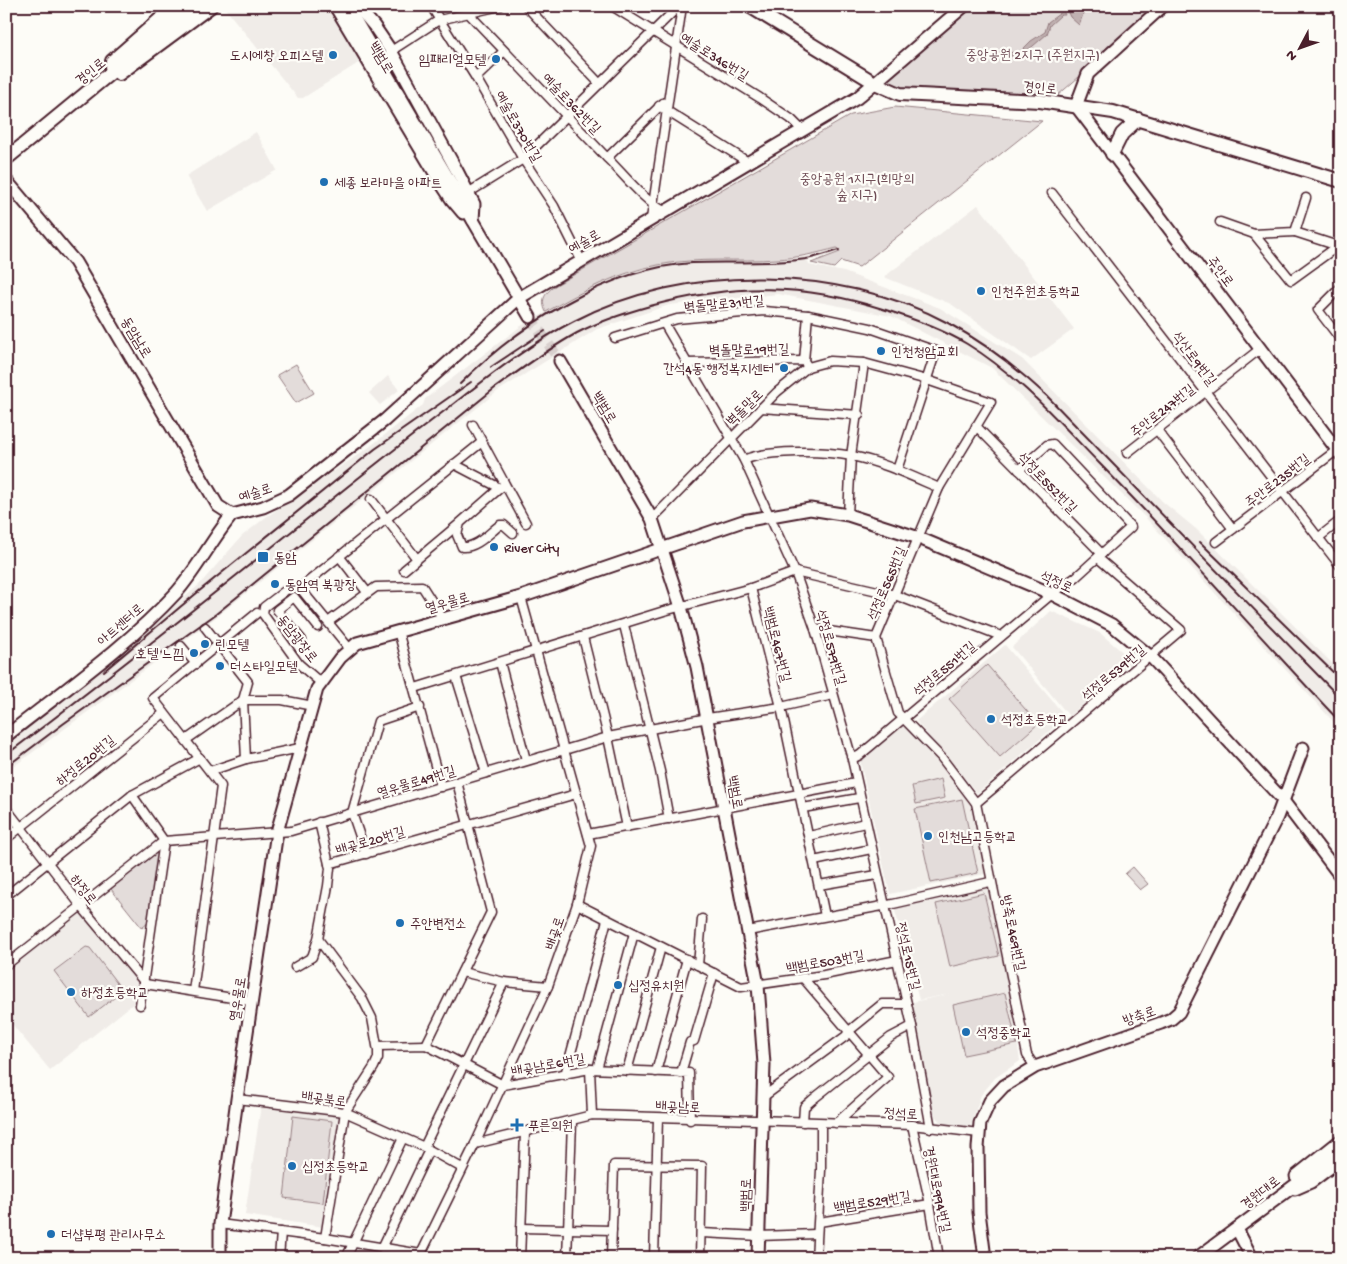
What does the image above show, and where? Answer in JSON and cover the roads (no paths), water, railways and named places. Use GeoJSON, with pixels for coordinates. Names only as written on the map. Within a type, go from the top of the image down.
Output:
{"type":"FeatureCollection","features":[{"type":"Feature","properties":{"kind":"main road"},"geometry":{"type":"LineString","coordinates":[[175,6],[112,61],[109,74],[122,74],[211,6]]}},
{"type":"Feature","properties":{"kind":"main road","name":"경인로"},"geometry":{"type":"LineString","coordinates":[[6,159],[192,6]]}},
{"type":"Feature","properties":{"kind":"main road","name":"백범로"},"geometry":{"type":"LineString","coordinates":[[335,6],[452,200],[459,210],[473,220]]}},
{"type":"Feature","properties":{"kind":"main road","name":"백범로"},"geometry":{"type":"LineString","coordinates":[[347,6],[530,317]]}},
{"type":"Feature","properties":{"kind":"main road","name":"백범로"},"geometry":{"type":"LineString","coordinates":[[357,6],[374,26],[391,51],[474,204],[473,220]]}},
{"type":"Feature","properties":{"kind":"main road","name":"경인로"},"geometry":{"type":"LineString","coordinates":[[749,6],[875,84],[900,94],[1040,101],[1113,112],[1341,181]]}},
{"type":"Feature","properties":{"kind":"main road","name":"예술로"},"geometry":{"type":"LineString","coordinates":[[232,515],[263,508],[289,495],[385,420],[519,298],[857,98],[964,6]]}},
{"type":"Feature","properties":{"kind":"main road"},"geometry":{"type":"LineString","coordinates":[[1076,106],[1088,74],[1163,6]]}},
{"type":"Feature","properties":{"kind":"main road","name":"주안로"},"geometry":{"type":"LineString","coordinates":[[1076,106],[1339,452]]}},
{"type":"Feature","properties":{"kind":"main road"},"geometry":{"type":"LineString","coordinates":[[1112,154],[1122,134],[1138,119]]}},
{"type":"Feature","properties":{"kind":"main road","name":"동암남로"},"geometry":{"type":"LineString","coordinates":[[6,180],[75,262],[218,506],[232,515]]}},
{"type":"Feature","properties":{"kind":"main road","name":"백범로"},"geometry":{"type":"LineString","coordinates":[[560,361],[652,519],[681,608],[708,718],[758,985],[764,1064],[758,1258]]}},
{"type":"Feature","properties":{"kind":"main road","name":"석정로"},"geometry":{"type":"LineString","coordinates":[[662,550],[734,523],[810,508],[848,515],[919,538],[1052,594],[1112,625],[1151,657],[1284,802],[1341,877]]}},
{"type":"Feature","properties":{"kind":"main road","name":"아트센터로"},"geometry":{"type":"LineString","coordinates":[[6,736],[139,630],[178,591],[215,536],[232,515]]}},
{"type":"Feature","properties":{"kind":"main road","name":"열우물로"},"geometry":{"type":"LineString","coordinates":[[220,1258],[220,1224],[277,832],[300,748],[321,683],[349,648],[357,643],[521,597],[662,550]]}},
{"type":"Feature","properties":{"kind":"main road","name":"방축로"},"geometry":{"type":"LineString","coordinates":[[985,1258],[979,1212],[979,1133],[980,1124],[990,1101],[1004,1086],[1034,1067],[1161,1023],[1171,1019],[1179,1012],[1284,802],[1303,748]]}},
{"type":"Feature","properties":{"kind":"main road"},"geometry":{"type":"LineString","coordinates":[[1280,1195],[1302,1170],[1341,1140]]}},
{"type":"Feature","properties":{"kind":"main road","name":"경원대로"},"geometry":{"type":"LineString","coordinates":[[1197,1258],[1341,1151]]}},
{"type":"Feature","properties":{"kind":"main road"},"geometry":{"type":"LineString","coordinates":[[1280,1195],[1312,1182],[1341,1159]]}},
{"type":"Feature","properties":{"kind":"main road"},"geometry":{"type":"LineString","coordinates":[[1237,1229],[1252,1258]]}},
{"type":"Feature","properties":{"kind":"street","name":"예술로370번길"},"geometry":{"type":"LineString","coordinates":[[431,6],[523,159],[554,206],[581,260]]}},
{"type":"Feature","properties":{"kind":"street"},"geometry":{"type":"LineString","coordinates":[[391,51],[439,20],[468,9],[500,6]]}},
{"type":"Feature","properties":{"kind":"street"},"geometry":{"type":"LineString","coordinates":[[526,6],[600,84]]}},
{"type":"Feature","properties":{"kind":"street","name":"예술로346번길"},"geometry":{"type":"LineString","coordinates":[[612,6],[760,98],[791,119],[803,131]]}},
{"type":"Feature","properties":{"kind":"street"},"geometry":{"type":"LineString","coordinates":[[468,193],[523,159],[680,6]]}},
{"type":"Feature","properties":{"kind":"street"},"geometry":{"type":"LineString","coordinates":[[651,220],[663,109],[668,98],[680,6]]}},
{"type":"Feature","properties":{"kind":"street","name":"예술로362번길"},"geometry":{"type":"LineString","coordinates":[[468,9],[504,51],[607,158],[659,209],[665,211]]}},
{"type":"Feature","properties":{"kind":"street"},"geometry":{"type":"LineString","coordinates":[[476,78],[504,51]]}},
{"type":"Feature","properties":{"kind":"street"},"geometry":{"type":"LineString","coordinates":[[607,158],[663,109]]}},
{"type":"Feature","properties":{"kind":"street"},"geometry":{"type":"LineString","coordinates":[[663,109],[748,162]]}},
{"type":"Feature","properties":{"kind":"street","name":"석산로9번길"},"geometry":{"type":"LineString","coordinates":[[1052,193],[1341,567]]}},
{"type":"Feature","properties":{"kind":"street"},"geometry":{"type":"LineString","coordinates":[[1295,232],[1306,198]]}},
{"type":"Feature","properties":{"kind":"street"},"geometry":{"type":"LineString","coordinates":[[1220,222],[1254,234],[1295,232],[1340,248]]}},
{"type":"Feature","properties":{"kind":"street"},"geometry":{"type":"LineString","coordinates":[[1254,234],[1290,280],[1340,248]]}},
{"type":"Feature","properties":{"kind":"street"},"geometry":{"type":"LineString","coordinates":[[1341,287],[1318,310],[1341,340]]}},
{"type":"Feature","properties":{"kind":"street","name":"벽돌말로31번길"},"geometry":{"type":"LineString","coordinates":[[615,338],[677,320],[764,311],[808,315],[870,328],[936,351],[927,380]]}},
{"type":"Feature","properties":{"kind":"street"},"geometry":{"type":"LineString","coordinates":[[806,364],[808,315]]}},
{"type":"Feature","properties":{"kind":"street","name":"석정로579번길"},"geometry":{"type":"LineString","coordinates":[[665,325],[744,460],[795,572],[815,629],[832,695],[852,759],[858,790]]}},
{"type":"Feature","properties":{"kind":"street","name":"주안로247번길"},"geometry":{"type":"LineString","coordinates":[[1127,453],[1260,349]]}},
{"type":"Feature","properties":{"kind":"street","name":"벽돌말로"},"geometry":{"type":"LineString","coordinates":[[652,519],[731,437],[806,364],[830,361],[864,363],[927,380],[990,402]]}},
{"type":"Feature","properties":{"kind":"street","name":"벽돌말로19번길"},"geometry":{"type":"LineString","coordinates":[[687,363],[806,364]]}},
{"type":"Feature","properties":{"kind":"street"},"geometry":{"type":"LineString","coordinates":[[848,515],[852,456],[859,415],[864,363]]}},
{"type":"Feature","properties":{"kind":"street"},"geometry":{"type":"LineString","coordinates":[[897,470],[927,380]]}},
{"type":"Feature","properties":{"kind":"street","name":"석정로565번길"},"geometry":{"type":"LineString","coordinates":[[903,719],[898,713],[876,638],[939,488],[990,402]]}},
{"type":"Feature","properties":{"kind":"street"},"geometry":{"type":"LineString","coordinates":[[761,408],[859,415]]}},
{"type":"Feature","properties":{"kind":"street"},"geometry":{"type":"LineString","coordinates":[[473,426],[503,487],[526,523]]}},
{"type":"Feature","properties":{"kind":"street","name":"석정로552번길"},"geometry":{"type":"LineString","coordinates":[[976,426],[1100,556]]}},
{"type":"Feature","properties":{"kind":"street"},"geometry":{"type":"LineString","coordinates":[[1157,430],[1233,529]]}},
{"type":"Feature","properties":{"kind":"street"},"geometry":{"type":"LineString","coordinates":[[349,648],[300,588],[482,442]]}},
{"type":"Feature","properties":{"kind":"street"},"geometry":{"type":"LineString","coordinates":[[1019,470],[1047,445],[1053,444],[1131,527],[1076,578],[1052,594]]}},
{"type":"Feature","properties":{"kind":"street","name":"주안로235번길"},"geometry":{"type":"LineString","coordinates":[[1216,542],[1339,452]]}},
{"type":"Feature","properties":{"kind":"street"},"geometry":{"type":"LineString","coordinates":[[744,460],[772,454],[797,453],[852,456],[897,470],[939,488]]}},
{"type":"Feature","properties":{"kind":"street"},"geometry":{"type":"LineString","coordinates":[[454,464],[503,487]]}},
{"type":"Feature","properties":{"kind":"street"},"geometry":{"type":"LineString","coordinates":[[404,570],[503,487]]}},
{"type":"Feature","properties":{"kind":"street"},"geometry":{"type":"LineString","coordinates":[[371,499],[417,559]]}},
{"type":"Feature","properties":{"kind":"street"},"geometry":{"type":"LineString","coordinates":[[1318,538],[1341,520]]}},
{"type":"Feature","properties":{"kind":"street"},"geometry":{"type":"LineString","coordinates":[[460,523],[457,535],[462,547],[475,544],[500,526],[504,525],[513,533]]}},
{"type":"Feature","properties":{"kind":"street"},"geometry":{"type":"LineString","coordinates":[[339,556],[367,592]]}},
{"type":"Feature","properties":{"kind":"street","name":"석정로539번길"},"geometry":{"type":"LineString","coordinates":[[976,802],[1181,630],[1100,556]]}},
{"type":"Feature","properties":{"kind":"street"},"geometry":{"type":"LineString","coordinates":[[415,688],[624,625],[664,611],[751,588],[795,572],[894,595],[1001,636]]}},
{"type":"Feature","properties":{"kind":"street"},"geometry":{"type":"LineString","coordinates":[[328,622],[376,587],[422,586],[442,619]]}},
{"type":"Feature","properties":{"kind":"street","name":"동암광장로"},"geometry":{"type":"LineString","coordinates":[[300,588],[290,587],[264,606],[263,614],[299,664],[321,683]]}},
{"type":"Feature","properties":{"kind":"street","name":"백범로467번길"},"geometry":{"type":"LineString","coordinates":[[751,588],[801,794],[825,916]]}},
{"type":"Feature","properties":{"kind":"street","name":"석정로551번길"},"geometry":{"type":"LineString","coordinates":[[852,759],[860,755],[1052,594]]}},
{"type":"Feature","properties":{"kind":"street"},"geometry":{"type":"LineString","coordinates":[[302,640],[277,610],[294,597],[318,627]]}},
{"type":"Feature","properties":{"kind":"street","name":"배곶로"},"geometry":{"type":"LineString","coordinates":[[420,1256],[475,1144],[548,986],[577,904],[591,846],[521,597]]}},
{"type":"Feature","properties":{"kind":"street"},"geometry":{"type":"LineString","coordinates":[[306,612],[321,613]]}},
{"type":"Feature","properties":{"kind":"street"},"geometry":{"type":"LineString","coordinates":[[193,991],[221,786],[153,698],[219,646],[257,613]]}},
{"type":"Feature","properties":{"kind":"street"},"geometry":{"type":"LineString","coordinates":[[269,621],[279,613]]}},
{"type":"Feature","properties":{"kind":"street"},"geometry":{"type":"LineString","coordinates":[[624,625],[638,675],[660,771],[668,818]]}},
{"type":"Feature","properties":{"kind":"street"},"geometry":{"type":"LineString","coordinates":[[205,627],[248,682],[243,700],[246,759]]}},
{"type":"Feature","properties":{"kind":"street","name":"석정로565번길"},"geometry":{"type":"LineString","coordinates":[[815,629],[876,638]]}},
{"type":"Feature","properties":{"kind":"street"},"geometry":{"type":"LineString","coordinates":[[398,631],[441,786]]}},
{"type":"Feature","properties":{"kind":"street"},"geometry":{"type":"LineString","coordinates":[[583,637],[608,737],[627,827]]}},
{"type":"Feature","properties":{"kind":"street"},"geometry":{"type":"LineString","coordinates":[[181,646],[196,664]]}},
{"type":"Feature","properties":{"kind":"street"},"geometry":{"type":"LineString","coordinates":[[500,662],[526,760]]}},
{"type":"Feature","properties":{"kind":"street"},"geometry":{"type":"LineString","coordinates":[[456,676],[486,773]]}},
{"type":"Feature","properties":{"kind":"street","name":"열우물로49번길"},"geometry":{"type":"LineString","coordinates":[[164,841],[277,832],[319,822],[565,748],[608,737],[708,718],[781,708],[832,695]]}},
{"type":"Feature","properties":{"kind":"street"},"geometry":{"type":"LineString","coordinates":[[186,740],[243,700],[282,700],[313,706]]}},
{"type":"Feature","properties":{"kind":"street","name":"열우물로49번길"},"geometry":{"type":"LineString","coordinates":[[352,812],[378,720],[420,707]]}},
{"type":"Feature","properties":{"kind":"street","name":"하정로20번길"},"geometry":{"type":"LineString","coordinates":[[6,839],[164,713]]}},
{"type":"Feature","properties":{"kind":"street"},"geometry":{"type":"LineString","coordinates":[[903,719],[911,724],[941,757],[976,802]]}},
{"type":"Feature","properties":{"kind":"street"},"geometry":{"type":"LineString","coordinates":[[210,771],[246,759],[300,748]]}},
{"type":"Feature","properties":{"kind":"street"},"geometry":{"type":"LineString","coordinates":[[6,896],[132,795],[200,758]]}},
{"type":"Feature","properties":{"kind":"street"},"geometry":{"type":"LineString","coordinates":[[426,1044],[491,912],[457,782]]}},
{"type":"Feature","properties":{"kind":"street"},"geometry":{"type":"LineString","coordinates":[[588,834],[801,794],[858,790]]}},
{"type":"Feature","properties":{"kind":"street"},"geometry":{"type":"LineString","coordinates":[[803,808],[858,790]]}},
{"type":"Feature","properties":{"kind":"street","name":"정석로15번길"},"geometry":{"type":"LineString","coordinates":[[858,790],[912,1026],[931,1128]]}},
{"type":"Feature","properties":{"kind":"street","name":"배곶로20번길"},"geometry":{"type":"LineString","coordinates":[[295,967],[312,956],[318,939],[328,886],[330,864],[576,794]]}},
{"type":"Feature","properties":{"kind":"street"},"geometry":{"type":"LineString","coordinates":[[132,795],[164,841],[145,983],[140,1005]]}},
{"type":"Feature","properties":{"kind":"street","name":"방축로469번길"},"geometry":{"type":"LineString","coordinates":[[976,802],[990,882],[1027,1055],[1034,1067]]}},
{"type":"Feature","properties":{"kind":"street","name":"하정로"},"geometry":{"type":"LineString","coordinates":[[6,808],[80,906],[145,983]]}},
{"type":"Feature","properties":{"kind":"street"},"geometry":{"type":"LineString","coordinates":[[352,812],[366,854]]}},
{"type":"Feature","properties":{"kind":"street"},"geometry":{"type":"LineString","coordinates":[[319,822],[330,864]]}},
{"type":"Feature","properties":{"kind":"street"},"geometry":{"type":"LineString","coordinates":[[809,836],[865,823]]}},
{"type":"Feature","properties":{"kind":"street"},"geometry":{"type":"LineString","coordinates":[[6,965],[164,841]]}},
{"type":"Feature","properties":{"kind":"street"},"geometry":{"type":"LineString","coordinates":[[814,860],[871,849]]}},
{"type":"Feature","properties":{"kind":"street"},"geometry":{"type":"LineString","coordinates":[[819,885],[877,875]]}},
{"type":"Feature","properties":{"kind":"street"},"geometry":{"type":"LineString","coordinates":[[748,931],[884,905],[990,882]]}},
{"type":"Feature","properties":{"kind":"street","name":"백범로503번길"},"geometry":{"type":"LineString","coordinates":[[577,904],[742,987],[803,978],[897,960]]}},
{"type":"Feature","properties":{"kind":"street"},"geometry":{"type":"LineString","coordinates":[[698,965],[702,919]]}},
{"type":"Feature","properties":{"kind":"street"},"geometry":{"type":"LineString","coordinates":[[565,1075],[607,920]]}},
{"type":"Feature","properties":{"kind":"street"},"geometry":{"type":"LineString","coordinates":[[592,1115],[593,1069],[634,933]]}},
{"type":"Feature","properties":{"kind":"street"},"geometry":{"type":"LineString","coordinates":[[318,939],[362,998],[372,1018],[378,1046],[378,1058],[374,1068],[345,1112],[324,1238]]}},
{"type":"Feature","properties":{"kind":"street"},"geometry":{"type":"LineString","coordinates":[[627,1071],[661,947]]}},
{"type":"Feature","properties":{"kind":"street"},"geometry":{"type":"LineString","coordinates":[[656,1072],[687,959]]}},
{"type":"Feature","properties":{"kind":"street"},"geometry":{"type":"LineString","coordinates":[[462,972],[504,982],[548,986]]}},
{"type":"Feature","properties":{"kind":"street"},"geometry":{"type":"LineString","coordinates":[[690,1120],[689,1073],[681,1073],[690,1042],[694,1041],[714,973]]}},
{"type":"Feature","properties":{"kind":"street"},"geometry":{"type":"LineString","coordinates":[[803,978],[888,1077],[836,1123]]}},
{"type":"Feature","properties":{"kind":"street"},"geometry":{"type":"LineString","coordinates":[[382,1248],[504,982]]}},
{"type":"Feature","properties":{"kind":"street"},"geometry":{"type":"LineString","coordinates":[[145,983],[252,1001]]}},
{"type":"Feature","properties":{"kind":"street"},"geometry":{"type":"LineString","coordinates":[[763,1097],[846,1036],[849,1031],[882,1004],[907,1004]]}},
{"type":"Feature","properties":{"kind":"street"},"geometry":{"type":"LineString","coordinates":[[802,1122],[804,1107],[808,1103],[891,1037],[912,1026]]}},
{"type":"Feature","properties":{"kind":"street"},"geometry":{"type":"LineString","coordinates":[[378,1046],[426,1044],[502,1085]]}},
{"type":"Feature","properties":{"kind":"street","name":"배곶남로6번길"},"geometry":{"type":"LineString","coordinates":[[502,1085],[593,1069],[681,1073]]}},
{"type":"Feature","properties":{"kind":"street","name":"배곶북로"},"geometry":{"type":"LineString","coordinates":[[237,1099],[345,1112],[427,1149],[462,1168]]}},
{"type":"Feature","properties":{"kind":"street","name":"배곶남로"},"geometry":{"type":"LineString","coordinates":[[475,1144],[572,1122],[592,1115],[690,1120],[763,1121]]}},
{"type":"Feature","properties":{"kind":"street"},"geometry":{"type":"LineString","coordinates":[[654,1258],[658,1118]]}},
{"type":"Feature","properties":{"kind":"street","name":"정석로"},"geometry":{"type":"LineString","coordinates":[[763,1121],[912,1125],[979,1133]]}},
{"type":"Feature","properties":{"kind":"street"},"geometry":{"type":"LineString","coordinates":[[567,1258],[572,1122]]}},
{"type":"Feature","properties":{"kind":"street","name":"백범로529번길"},"geometry":{"type":"LineString","coordinates":[[816,1258],[821,1170],[820,1122]]}},
{"type":"Feature","properties":{"kind":"street","name":"경원대로994번길"},"geometry":{"type":"LineString","coordinates":[[912,1125],[930,1204],[939,1258]]}},
{"type":"Feature","properties":{"kind":"street"},"geometry":{"type":"LineString","coordinates":[[520,1258],[525,1133]]}},
{"type":"Feature","properties":{"kind":"street"},"geometry":{"type":"LineString","coordinates":[[346,1258],[403,1138]]}},
{"type":"Feature","properties":{"kind":"street"},"geometry":{"type":"LineString","coordinates":[[611,1258],[614,1165],[702,1166],[700,1258]]}},
{"type":"Feature","properties":{"kind":"street","name":"백범로529번길"},"geometry":{"type":"LineString","coordinates":[[819,1222],[930,1204]]}},
{"type":"Feature","properties":{"kind":"street"},"geometry":{"type":"LineString","coordinates":[[220,1224],[324,1238],[420,1256]]}},
{"type":"Feature","properties":{"kind":"street"},"geometry":{"type":"LineString","coordinates":[[521,1228],[612,1230]]}},
{"type":"Feature","properties":{"kind":"street"},"geometry":{"type":"LineString","coordinates":[[279,1258],[282,1232]]}},
{"type":"Feature","properties":{"kind":"street"},"geometry":{"type":"LineString","coordinates":[[702,1233],[759,1236],[816,1234]]}},
{"type":"Feature","properties":{"kind":"tunnel"},"geometry":{"type":"LineString","coordinates":[[530,317],[560,361]]}},
{"type":"Feature","properties":{"kind":"railway"},"geometry":{"type":"LineString","coordinates":[[460,384],[483,362],[537,321],[566,303],[628,276],[660,267],[692,263],[792,261],[839,250]]}},
{"type":"Feature","properties":{"kind":"railway"},"geometry":{"type":"LineString","coordinates":[[6,755],[160,636],[417,432],[496,371],[542,339],[574,321],[617,302],[663,289],[712,281],[761,278],[811,282],[859,290],[905,304],[948,323],[1000,356],[1047,396],[1341,699]]}},
{"type":"Feature","properties":{"kind":"railway"},"geometry":{"type":"LineString","coordinates":[[6,767],[216,614],[495,388],[545,352],[566,339],[604,321],[650,306],[711,293],[768,289],[826,295],[896,313],[938,329],[986,356],[1037,399],[1068,431],[1160,527],[1341,723]]}},
{"type":"Feature","properties":{"kind":"railway"},"geometry":{"type":"LineString","coordinates":[[491,367],[545,331]]}},
{"type":"Feature","properties":{"kind":"railway"},"geometry":{"type":"LineString","coordinates":[[104,671],[198,592],[375,449],[471,382]]}},
{"type":"Feature","properties":{"kind":"railway"},"geometry":{"type":"LineString","coordinates":[[1200,542],[1341,680]]}},
{"type":"Feature","properties":{"kind":"place","name":"도시에창 오피스텔"},"geometry":{"type":"Point","coordinates":[333,55]}},
{"type":"Feature","properties":{"kind":"place","name":"임패리얼모텔"},"geometry":{"type":"Point","coordinates":[496,59]}},
{"type":"Feature","properties":{"kind":"place","name":"세종 보라마을 아파트"},"geometry":{"type":"Point","coordinates":[324,182]}},
{"type":"Feature","properties":{"kind":"place","name":"인천주원초등학교"},"geometry":{"type":"Point","coordinates":[981,291]}},
{"type":"Feature","properties":{"kind":"place","name":"인천청암교회"},"geometry":{"type":"Point","coordinates":[881,351]}},
{"type":"Feature","properties":{"kind":"place","name":"간석4동 행정복지센터"},"geometry":{"type":"Point","coordinates":[784,368]}},
{"type":"Feature","properties":{"kind":"place","name":"River City"},"geometry":{"type":"Point","coordinates":[494,547]}},
{"type":"Feature","properties":{"kind":"place","name":"동암"},"geometry":{"type":"Point","coordinates":[263,557]}},
{"type":"Feature","properties":{"kind":"place","name":"동암역 북광장"},"geometry":{"type":"Point","coordinates":[275,584]}},
{"type":"Feature","properties":{"kind":"place","name":"린모텔"},"geometry":{"type":"Point","coordinates":[205,644]}},
{"type":"Feature","properties":{"kind":"place","name":"호텔 느낌"},"geometry":{"type":"Point","coordinates":[194,653]}},
{"type":"Feature","properties":{"kind":"place","name":"더스타일모텔"},"geometry":{"type":"Point","coordinates":[220,666]}},
{"type":"Feature","properties":{"kind":"place","name":"석정초등학교"},"geometry":{"type":"Point","coordinates":[991,719]}},
{"type":"Feature","properties":{"kind":"place","name":"인천남고등학교"},"geometry":{"type":"Point","coordinates":[928,836]}},
{"type":"Feature","properties":{"kind":"place","name":"주안변전소"},"geometry":{"type":"Point","coordinates":[400,923]}},
{"type":"Feature","properties":{"kind":"place","name":"십정유치원"},"geometry":{"type":"Point","coordinates":[618,985]}},
{"type":"Feature","properties":{"kind":"place","name":"하정초등학교"},"geometry":{"type":"Point","coordinates":[71,992]}},
{"type":"Feature","properties":{"kind":"place","name":"석정중학교"},"geometry":{"type":"Point","coordinates":[966,1032]}},
{"type":"Feature","properties":{"kind":"place","name":"푸른의원"},"geometry":{"type":"Point","coordinates":[517,1125]}},
{"type":"Feature","properties":{"kind":"place","name":"십정초등학교"},"geometry":{"type":"Point","coordinates":[292,1166]}},
{"type":"Feature","properties":{"kind":"place","name":"더샵부평 관리사무소"},"geometry":{"type":"Point","coordinates":[51,1234]}},
{"type":"Feature","properties":{"kind":"park label","name":"중앙공원 2지구 (주원지구)"},"geometry":{"type":"Point","coordinates":[1033,54]}},
{"type":"Feature","properties":{"kind":"park label","name":"중앙공원 1지구(희망의 숲 지구)"},"geometry":{"type":"Point","coordinates":[857,186]}}]}
